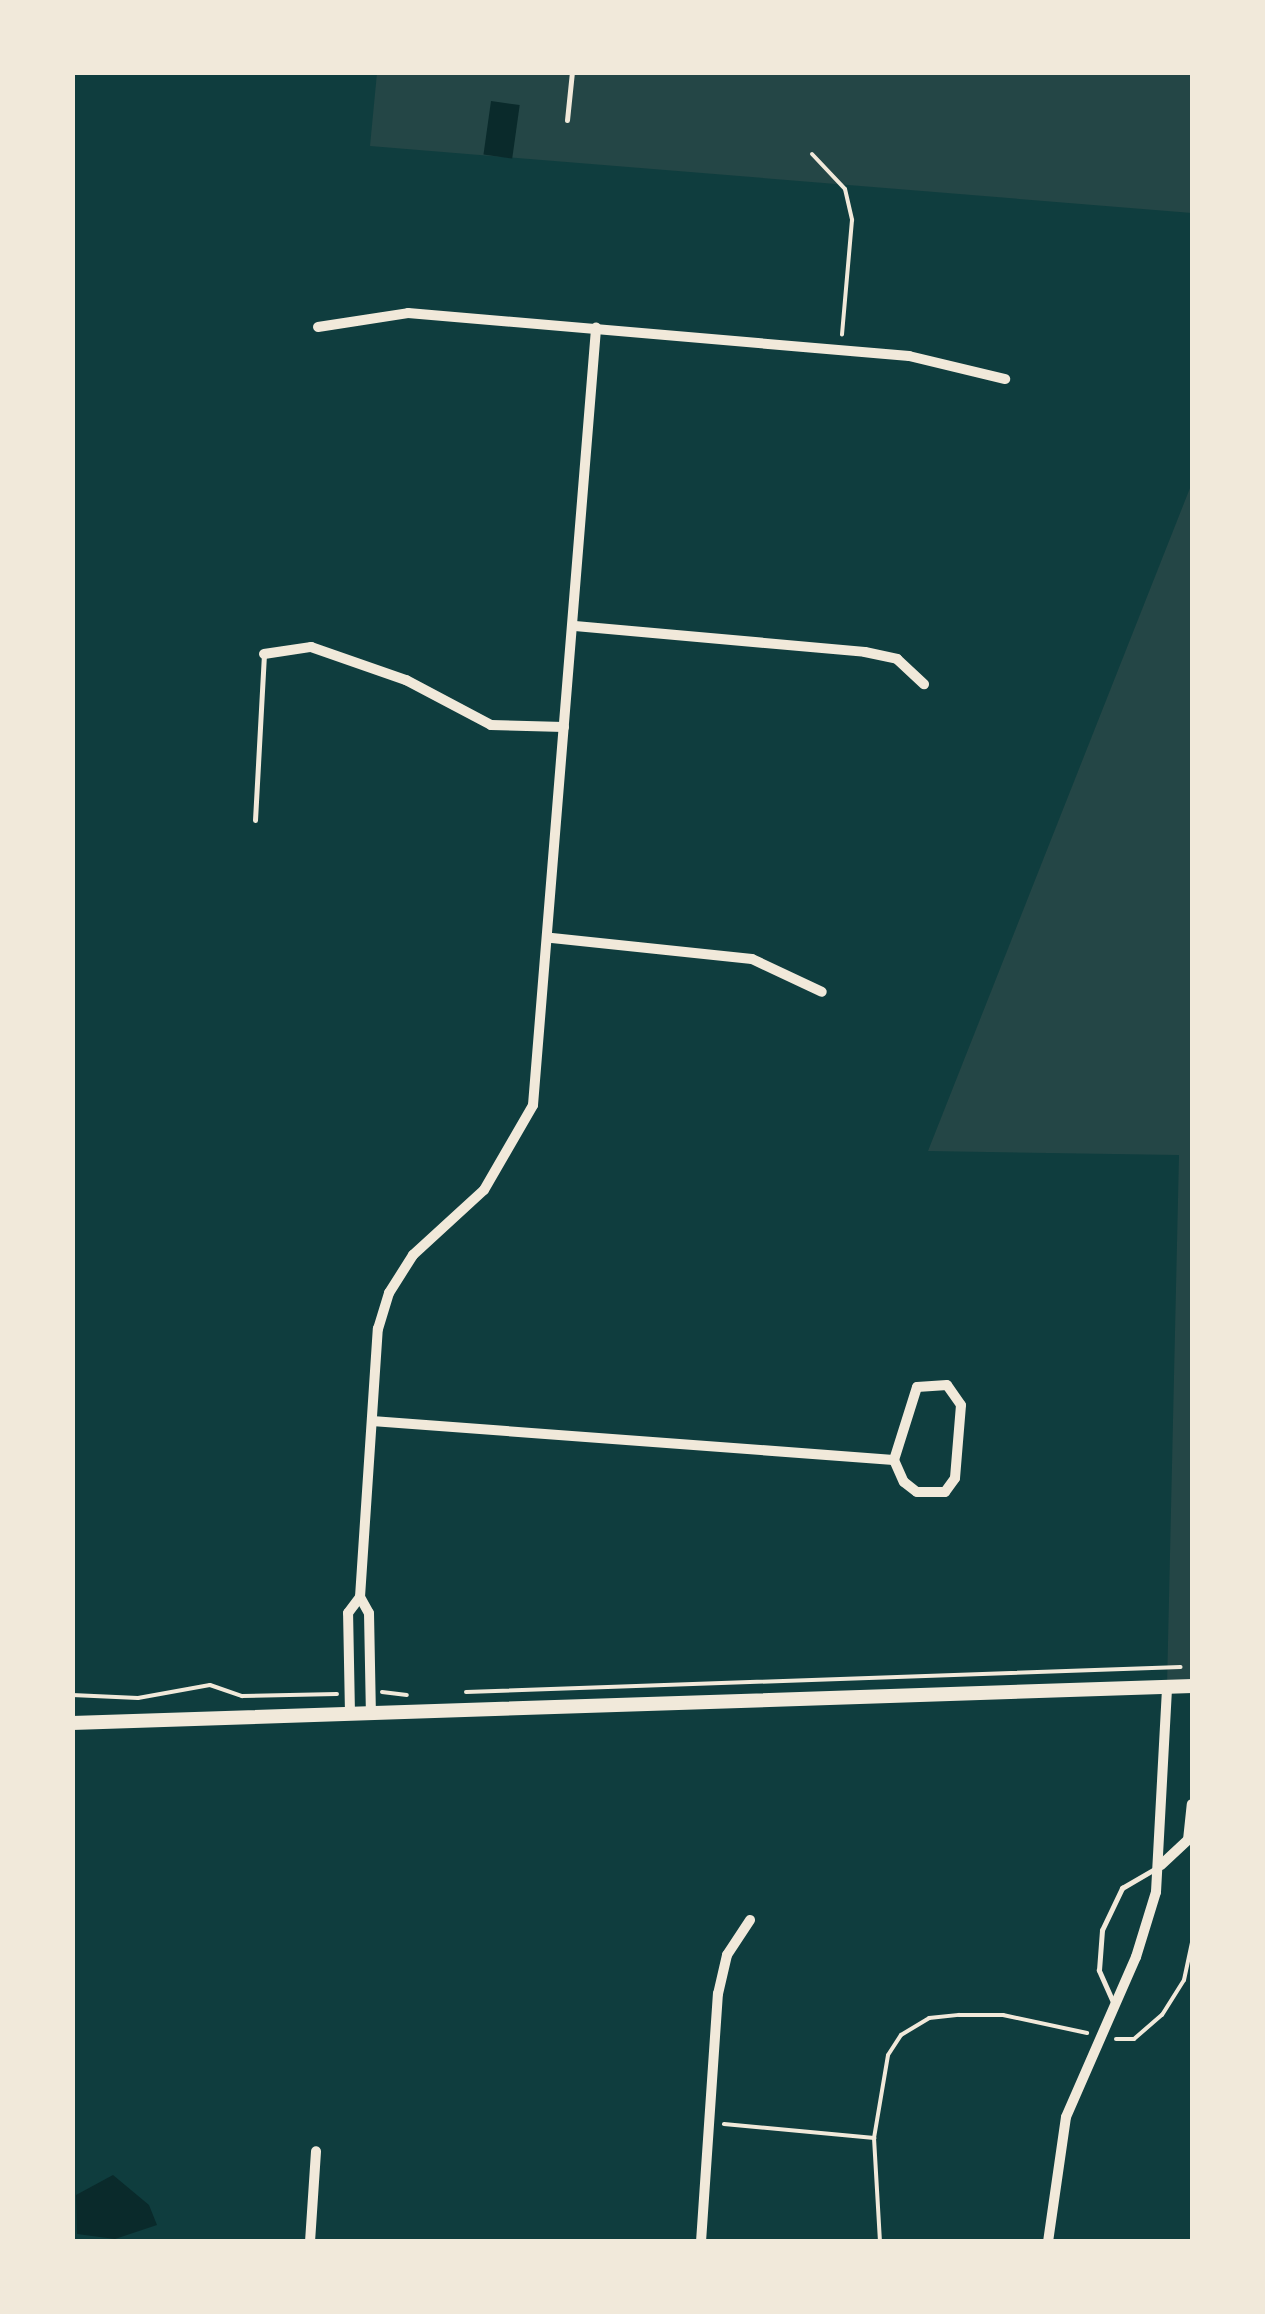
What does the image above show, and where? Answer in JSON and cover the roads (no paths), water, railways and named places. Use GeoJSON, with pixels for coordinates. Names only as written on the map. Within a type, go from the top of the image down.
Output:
{"type":"FeatureCollection","features":[{"type":"Feature","properties":{"kind":"main road"},"geometry":{"type":"LineString","coordinates":[[72,1723],[1192,1686]]}},
{"type":"Feature","properties":{"kind":"street"},"geometry":{"type":"LineString","coordinates":[[318,327],[408,313],[909,356],[1005,379]]}},
{"type":"Feature","properties":{"kind":"street"},"geometry":{"type":"LineString","coordinates":[[350,1714],[348,1613],[360,1597],[378,1328],[390,1293],[414,1255],[506,1162],[534,1105],[552,938],[564,728],[596,328]]}},
{"type":"Feature","properties":{"kind":"street"},"geometry":{"type":"LineString","coordinates":[[575,626],[865,652],[896,659],[924,684]]}},
{"type":"Feature","properties":{"kind":"street"},"geometry":{"type":"LineString","coordinates":[[264,654],[311,647],[406,680],[491,725],[564,728]]}},
{"type":"Feature","properties":{"kind":"street"},"geometry":{"type":"LineString","coordinates":[[552,938],[752,959],[822,992]]}},
{"type":"Feature","properties":{"kind":"street"},"geometry":{"type":"LineString","coordinates":[[947,1385],[961,1405],[955,1478],[945,1492],[918,1492],[904,1482],[894,1460],[918,1387],[947,1385]]}},
{"type":"Feature","properties":{"kind":"street"},"geometry":{"type":"LineString","coordinates":[[372,1421],[894,1460]]}},
{"type":"Feature","properties":{"kind":"street"},"geometry":{"type":"LineString","coordinates":[[360,1597],[369,1613],[371,1713]]}},
{"type":"Feature","properties":{"kind":"street"},"geometry":{"type":"LineString","coordinates":[[1048,2242],[1066,2117],[1149,1918],[1161,1865],[1168,1688]]}},
{"type":"Feature","properties":{"kind":"street"},"geometry":{"type":"LineString","coordinates":[[1161,1865],[1188,1840],[1192,1804]]}},
{"type":"Feature","properties":{"kind":"street"},"geometry":{"type":"LineString","coordinates":[[701,2242],[723,1967],[750,1920]]}},
{"type":"Feature","properties":{"kind":"street"},"geometry":{"type":"LineString","coordinates":[[310,2242],[316,2151]]}},
{"type":"Feature","properties":{"kind":"lane"},"geometry":{"type":"LineString","coordinates":[[567,120],[572,72]]}},
{"type":"Feature","properties":{"kind":"lane"},"geometry":{"type":"LineString","coordinates":[[255,820],[264,654]]}},
{"type":"Feature","properties":{"kind":"lane"},"geometry":{"type":"LineString","coordinates":[[1114,2003],[1098,1970],[1102,1930],[1122,1888],[1161,1865]]}}]}
